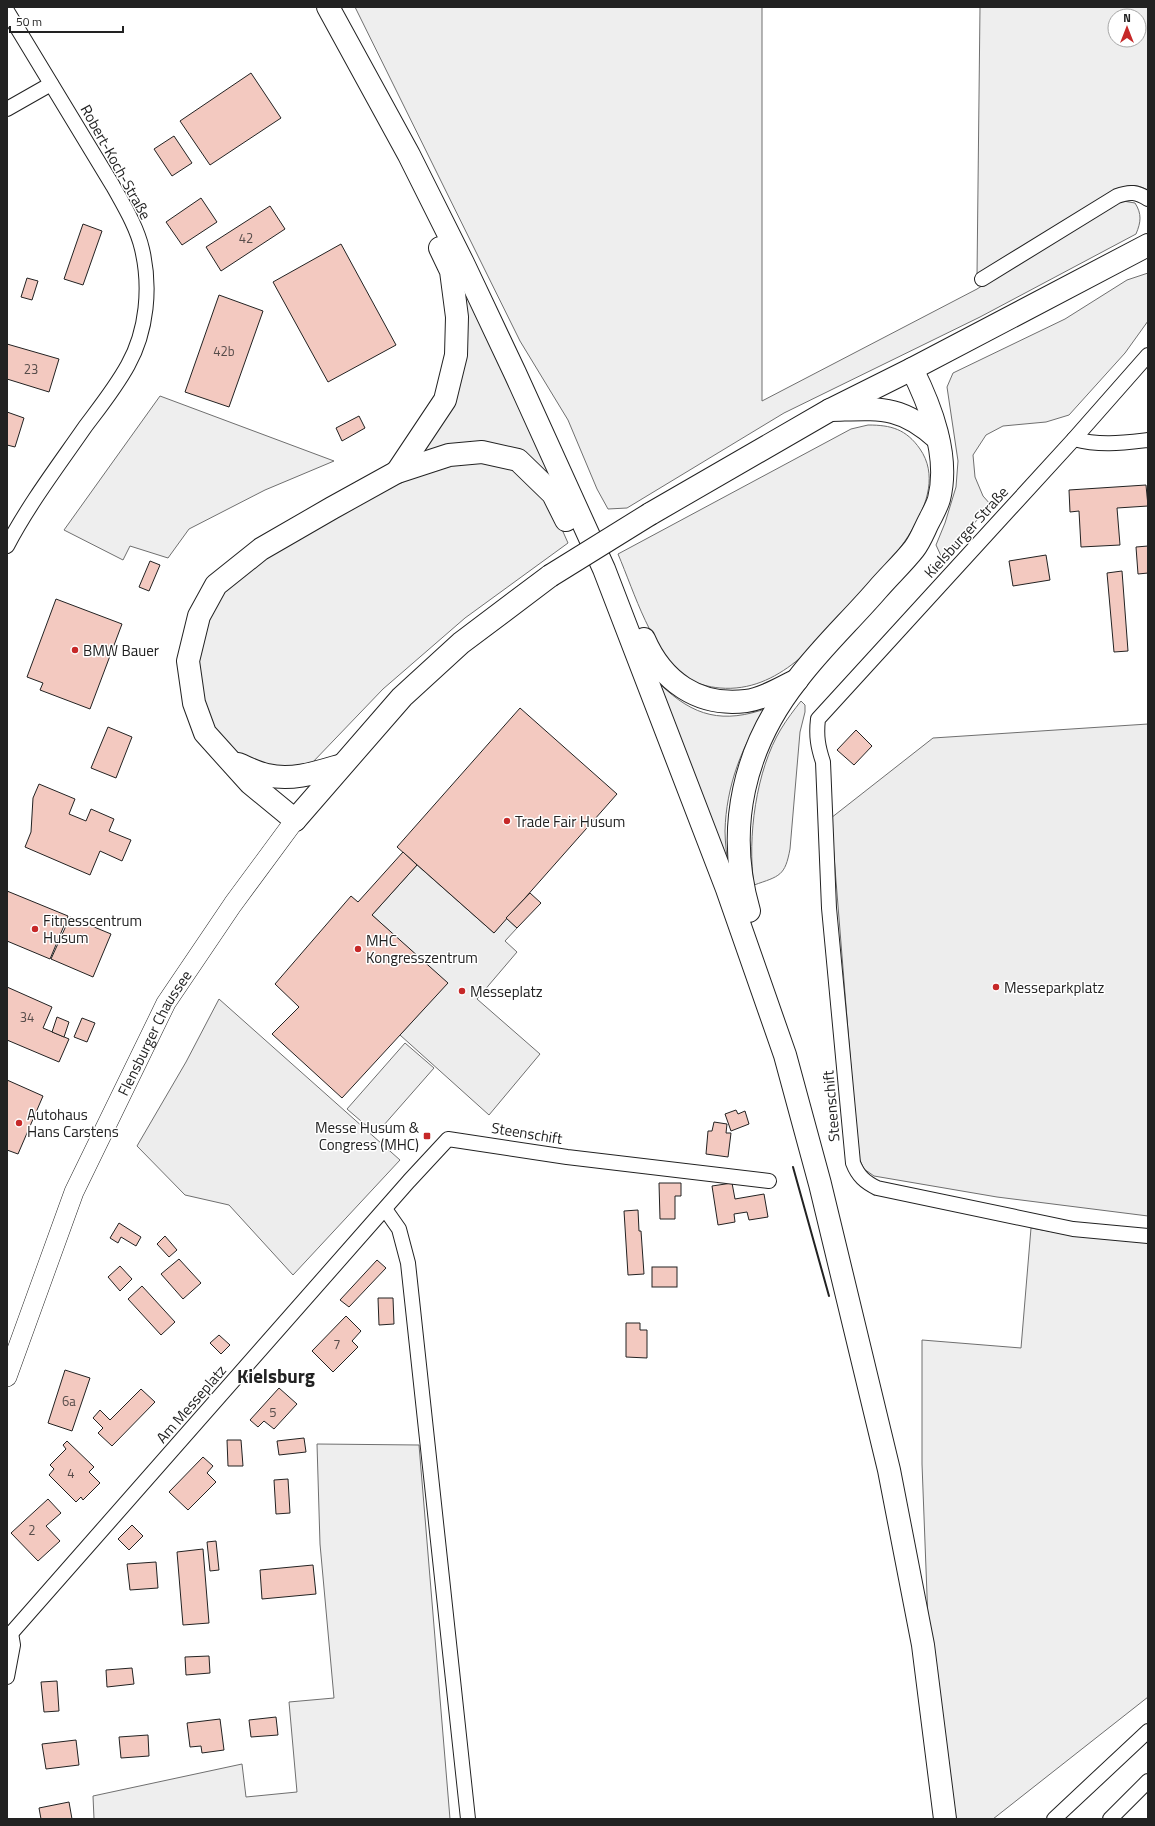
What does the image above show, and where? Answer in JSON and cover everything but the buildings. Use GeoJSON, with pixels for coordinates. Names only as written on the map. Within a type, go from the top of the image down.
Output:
{"type":"FeatureCollection","features":[{"type":"Feature","properties":{"kind":"main road"},"geometry":{"type":"LineString","coordinates":[[328,7],[409,155],[515,373],[604,570],[727,889],[785,1055],[820,1184],[889,1470],[923,1646],[945,1819]]}},
{"type":"Feature","properties":{"kind":"main road"},"geometry":{"type":"LineString","coordinates":[[397,472],[445,400],[456,355],[457,316],[451,272],[405,178],[409,155]]}},
{"type":"Feature","properties":{"kind":"main road"},"geometry":{"type":"LineString","coordinates":[[614,595],[595,580],[553,494],[518,460],[482,452],[449,455],[397,472],[261,549],[216,585],[199,616],[188,661],[194,703],[205,733],[250,783],[295,820],[402,697],[456,648],[550,576],[650,514],[830,410],[912,369],[1148,245]]}},
{"type":"Feature","properties":{"kind":"main road"},"geometry":{"type":"LineString","coordinates":[[785,1055],[784,1030],[742,885],[738,843],[742,797],[757,746],[770,721],[797,680],[915,548],[939,500],[942,467],[938,440],[926,396],[912,369]]}},
{"type":"Feature","properties":{"kind":"main road"},"geometry":{"type":"LineString","coordinates":[[830,410],[889,410],[924,427],[938,440]]}},
{"type":"Feature","properties":{"kind":"main road"},"geometry":{"type":"LineString","coordinates":[[604,570],[618,578],[650,653],[659,667],[673,682],[684,689],[706,698],[729,702],[747,701],[776,691],[797,680]]}},
{"type":"Feature","properties":{"kind":"main road"},"geometry":{"type":"LineString","coordinates":[[230,760],[266,775],[284,778],[310,775],[342,765]]}},
{"type":"Feature","properties":{"kind":"main road","name":"Flensburger Chaussee"},"geometry":{"type":"LineString","coordinates":[[7,1377],[74,1192],[166,1003],[233,904],[295,820]]}},
{"type":"Feature","properties":{"kind":"street","name":"Robert-Koch-Straße"},"geometry":{"type":"LineString","coordinates":[[7,11],[113,186],[138,236],[142,250],[146,288],[145,317],[136,348],[123,374],[31,504],[7,546]]}},
{"type":"Feature","properties":{"kind":"street"},"geometry":{"type":"LineString","coordinates":[[7,109],[51,84]]}},
{"type":"Feature","properties":{"kind":"street"},"geometry":{"type":"LineString","coordinates":[[982,279],[1118,196],[1129,192],[1139,193],[1148,199]]}},
{"type":"Feature","properties":{"kind":"street","name":"Kielsburger Straße"},"geometry":{"type":"LineString","coordinates":[[816,735],[818,719],[1074,440],[1148,355]]}},
{"type":"Feature","properties":{"kind":"street"},"geometry":{"type":"LineString","coordinates":[[1074,440],[1091,444],[1111,444],[1148,440]]}},
{"type":"Feature","properties":{"kind":"street","name":"Steenschift"},"geometry":{"type":"LineString","coordinates":[[816,735],[823,762],[830,908],[853,1163],[858,1174],[866,1182],[877,1188],[1074,1229],[1148,1236]]}},
{"type":"Feature","properties":{"kind":"street","name":"Steenschift"},"geometry":{"type":"LineString","coordinates":[[448,1139],[567,1157],[769,1181]]}},
{"type":"Feature","properties":{"kind":"street","name":"Am Messeplatz"},"geometry":{"type":"LineString","coordinates":[[8,1633],[448,1139]]}},
{"type":"Feature","properties":{"kind":"street"},"geometry":{"type":"LineString","coordinates":[[385,1209],[399,1229],[408,1263],[468,1819]]}},
{"type":"Feature","properties":{"kind":"street"},"geometry":{"type":"LineString","coordinates":[[7,1677],[13,1645],[8,1633]]}},
{"type":"Feature","properties":{"kind":"street"},"geometry":{"type":"LineString","coordinates":[[1054,1819],[1148,1731]]}},
{"type":"Feature","properties":{"kind":"street"},"geometry":{"type":"LineString","coordinates":[[1110,1819],[1148,1781]]}},
{"type":"Feature","properties":{"kind":"shaded area"},"geometry":{"type":"Polygon","coordinates":[[[355,7],[762,7],[762,401],[977,289],[1109,206],[1123,201],[1135,203],[1140,214],[1139,226],[1136,234],[980,317],[784,413],[627,508],[608,509],[597,489],[568,420],[520,341],[355,7]]]}},
{"type":"Feature","properties":{"kind":"shaded area"},"geometry":{"type":"Polygon","coordinates":[[[980,7],[1148,7],[1148,190],[1132,186],[1117,190],[977,276],[980,7]]]}},
{"type":"Feature","properties":{"kind":"shaded area"},"geometry":{"type":"Polygon","coordinates":[[[457,271],[559,492],[519,456],[407,464],[449,401],[457,271]]]}},
{"type":"Feature","properties":{"kind":"shaded area"},"geometry":{"type":"Polygon","coordinates":[[[1148,273],[1148,321],[1125,353],[1069,415],[1046,422],[1003,426],[986,435],[973,455],[975,477],[983,496],[991,505],[942,558],[936,545],[945,523],[956,487],[958,461],[947,387],[953,373],[1065,319],[1127,280],[1148,273]]]}},
{"type":"Feature","properties":{"kind":"shaded area"},"geometry":{"type":"Polygon","coordinates":[[[160,396],[334,461],[265,490],[189,529],[168,558],[130,546],[123,560],[64,530],[160,396]]]}},
{"type":"Feature","properties":{"kind":"shaded area"},"geometry":{"type":"Polygon","coordinates":[[[868,425],[891,427],[909,437],[920,449],[928,468],[928,489],[922,510],[911,531],[897,551],[827,632],[796,661],[779,673],[761,682],[741,687],[720,688],[698,683],[686,677],[674,666],[654,637],[645,620],[618,554],[851,429],[868,425]]]}},
{"type":"Feature","properties":{"kind":"shaded area"},"geometry":{"type":"Polygon","coordinates":[[[482,457],[515,466],[549,500],[568,543],[465,618],[383,689],[311,764],[279,770],[245,759],[212,730],[201,700],[196,661],[206,620],[223,589],[265,556],[398,481],[449,461],[482,457]]]}},
{"type":"Feature","properties":{"kind":"shaded area"},"geometry":{"type":"Polygon","coordinates":[[[660,684],[685,704],[710,714],[737,716],[768,708],[750,736],[743,751],[728,798],[725,831],[728,868],[660,684]]]}},
{"type":"Feature","properties":{"kind":"shaded area"},"geometry":{"type":"Polygon","coordinates":[[[801,701],[805,705],[805,712],[800,732],[788,858],[786,865],[780,874],[754,885],[752,866],[753,826],[765,764],[783,725],[801,701]]]}},
{"type":"Feature","properties":{"kind":"shaded area","name":"Messeparkplatz"},"geometry":{"type":"Polygon","coordinates":[[[1148,724],[1148,1216],[997,1197],[874,1176],[864,1169],[858,1156],[831,818],[933,738],[1148,724]]]}},
{"type":"Feature","properties":{"kind":"shaded area","name":"Messeplatz"},"geometry":{"type":"Polygon","coordinates":[[[417,865],[494,933],[506,918],[517,928],[505,941],[517,952],[477,999],[540,1054],[489,1115],[400,1035],[447,983],[372,915],[417,865]]]}},
{"type":"Feature","properties":{"kind":"shaded area"},"geometry":{"type":"Polygon","coordinates":[[[219,999],[400,1160],[293,1275],[229,1205],[185,1195],[137,1146],[186,1062],[219,999]]]}},
{"type":"Feature","properties":{"kind":"shaded area"},"geometry":{"type":"Polygon","coordinates":[[[405,1043],[434,1068],[376,1134],[347,1109],[405,1043]]]}},
{"type":"Feature","properties":{"kind":"shaded area"},"geometry":{"type":"Polygon","coordinates":[[[1031,1228],[1071,1235],[1148,1242],[1148,1697],[993,1819],[956,1819],[928,1621],[922,1464],[922,1340],[1021,1348],[1031,1228]]]}},
{"type":"Feature","properties":{"kind":"shaded area"},"geometry":{"type":"Polygon","coordinates":[[[317,1444],[419,1445],[450,1819],[94,1819],[93,1796],[242,1764],[246,1797],[297,1792],[289,1702],[334,1698],[320,1544],[317,1444]]]}},
{"type":"Feature","properties":{"kind":"wall"},"geometry":{"type":"LineString","coordinates":[[793,1167],[829,1296]]}},
{"type":"Feature","properties":{"kind":"place","name":"BMW Bauer"},"geometry":{"type":"Point","coordinates":[75,650]}},
{"type":"Feature","properties":{"kind":"place","name":"Trade Fair Husum"},"geometry":{"type":"Point","coordinates":[507,821]}},
{"type":"Feature","properties":{"kind":"place","name":"Fitnesscentrum Husum"},"geometry":{"type":"Point","coordinates":[35,929]}},
{"type":"Feature","properties":{"kind":"place","name":"MHC Kongresszentrum"},"geometry":{"type":"Point","coordinates":[358,949]}},
{"type":"Feature","properties":{"kind":"place","name":"Messeparkplatz"},"geometry":{"type":"Point","coordinates":[996,987]}},
{"type":"Feature","properties":{"kind":"place","name":"Messeplatz"},"geometry":{"type":"Point","coordinates":[462,991]}},
{"type":"Feature","properties":{"kind":"place","name":"Autohaus Hans Carstens"},"geometry":{"type":"Point","coordinates":[19,1123]}},
{"type":"Feature","properties":{"kind":"place","name":"Messe Husum & Congress (MHC)"},"geometry":{"type":"Point","coordinates":[427,1136]}},
{"type":"Feature","properties":{"kind":"district","name":"Kielsburg"},"geometry":{"type":"Point","coordinates":[276,1375]}}]}
